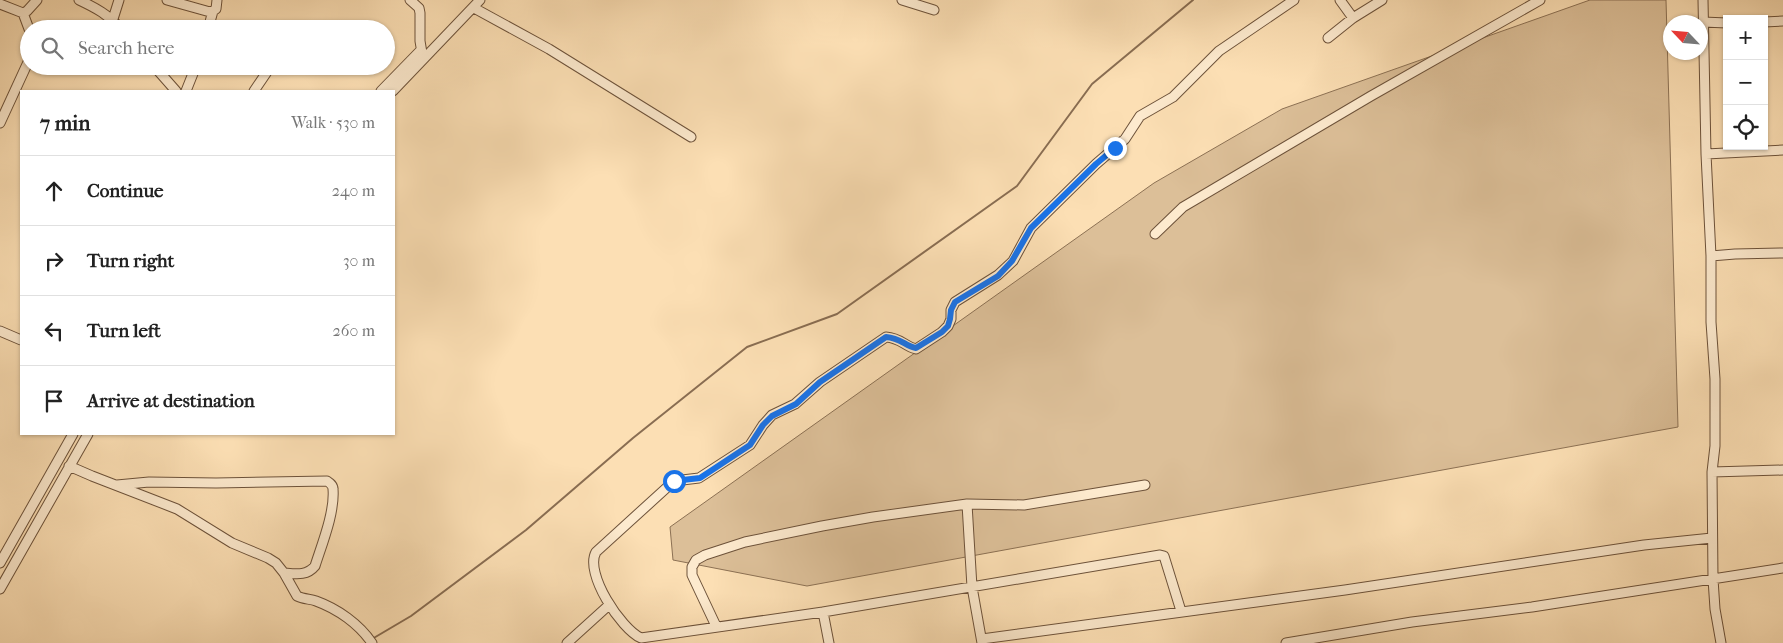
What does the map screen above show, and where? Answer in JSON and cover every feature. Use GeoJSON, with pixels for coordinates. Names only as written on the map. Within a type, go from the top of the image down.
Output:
{"type":"FeatureCollection","features":[{"type":"Feature","properties":{"kind":"street"},"geometry":{"type":"LineString","coordinates":[[22,14],[37,0]]}},
{"type":"Feature","properties":{"kind":"street"},"geometry":{"type":"LineString","coordinates":[[79,0],[100,10],[113,19],[119,0]]}},
{"type":"Feature","properties":{"kind":"street"},"geometry":{"type":"LineString","coordinates":[[167,0],[210,12],[213,11]]}},
{"type":"Feature","properties":{"kind":"street"},"geometry":{"type":"LineString","coordinates":[[210,20],[213,11],[216,9],[217,0]]}},
{"type":"Feature","properties":{"kind":"street"},"geometry":{"type":"LineString","coordinates":[[393,90],[422,54],[419,8],[410,0]]}},
{"type":"Feature","properties":{"kind":"street"},"geometry":{"type":"LineString","coordinates":[[382,90],[474,8],[480,0]]}},
{"type":"Feature","properties":{"kind":"street"},"geometry":{"type":"LineString","coordinates":[[902,0],[934,10]]}},
{"type":"Feature","properties":{"kind":"street"},"geometry":{"type":"LineString","coordinates":[[1180,611],[1164,556],[1162,555],[823,612],[641,638],[634,634],[605,599],[592,566],[593,557],[596,552],[674,481],[700,478],[750,445],[763,425],[772,416],[796,404],[820,382],[886,337],[899,339],[913,349],[942,332],[948,326],[951,310],[955,302],[998,276],[1012,261],[1031,228],[1096,164],[1125,139],[1140,116],[1173,97],[1219,51],[1294,0]]}},
{"type":"Feature","properties":{"kind":"street"},"geometry":{"type":"LineString","coordinates":[[1340,0],[1353,18]]}},
{"type":"Feature","properties":{"kind":"street"},"geometry":{"type":"LineString","coordinates":[[1328,38],[1353,18],[1382,0]]}},
{"type":"Feature","properties":{"kind":"street"},"geometry":{"type":"LineString","coordinates":[[1155,234],[1183,208],[1371,96],[1540,0]]}},
{"type":"Feature","properties":{"kind":"street"},"geometry":{"type":"LineString","coordinates":[[1703,0],[1703,15]]}},
{"type":"Feature","properties":{"kind":"street"},"geometry":{"type":"LineString","coordinates":[[0,4],[22,14],[25,20]]}},
{"type":"Feature","properties":{"kind":"street"},"geometry":{"type":"LineString","coordinates":[[474,8],[549,49],[691,137]]}},
{"type":"Feature","properties":{"kind":"street"},"geometry":{"type":"LineString","coordinates":[[1768,22],[1783,21]]}},
{"type":"Feature","properties":{"kind":"street"},"geometry":{"type":"LineString","coordinates":[[1708,22],[1723,23]]}},
{"type":"Feature","properties":{"kind":"street"},"geometry":{"type":"LineString","coordinates":[[1704,60],[1715,417],[1715,446],[1712,472],[1713,579],[1715,609],[1721,643]]}},
{"type":"Feature","properties":{"kind":"street"},"geometry":{"type":"LineString","coordinates":[[0,123],[22,75]]}},
{"type":"Feature","properties":{"kind":"street"},"geometry":{"type":"LineString","coordinates":[[162,75],[175,90]]}},
{"type":"Feature","properties":{"kind":"street"},"geometry":{"type":"LineString","coordinates":[[186,90],[192,75]]}},
{"type":"Feature","properties":{"kind":"street"},"geometry":{"type":"LineString","coordinates":[[255,90],[265,75]]}},
{"type":"Feature","properties":{"kind":"street"},"geometry":{"type":"LineString","coordinates":[[1706,154],[1783,150]]}},
{"type":"Feature","properties":{"kind":"street"},"geometry":{"type":"LineString","coordinates":[[1711,256],[1783,253]]}},
{"type":"Feature","properties":{"kind":"street"},"geometry":{"type":"LineString","coordinates":[[0,331],[20,340]]}},
{"type":"Feature","properties":{"kind":"street"},"geometry":{"type":"LineString","coordinates":[[0,563],[72,435]]}},
{"type":"Feature","properties":{"kind":"street"},"geometry":{"type":"LineString","coordinates":[[0,589],[87,435]]}},
{"type":"Feature","properties":{"kind":"street"},"geometry":{"type":"LineString","coordinates":[[69,466],[177,509],[232,543],[268,558],[276,563],[284,573],[297,596],[319,602],[344,616],[365,633],[372,643]]}},
{"type":"Feature","properties":{"kind":"street"},"geometry":{"type":"LineString","coordinates":[[1712,472],[1783,470]]}},
{"type":"Feature","properties":{"kind":"street"},"geometry":{"type":"LineString","coordinates":[[116,485],[149,482],[327,480],[334,488],[332,504],[315,566],[304,574],[284,573]]}},
{"type":"Feature","properties":{"kind":"street"},"geometry":{"type":"LineString","coordinates":[[716,626],[692,575],[692,567],[696,560],[705,555],[746,542],[873,517],[967,504],[1024,505],[1145,485]]}},
{"type":"Feature","properties":{"kind":"street"},"geometry":{"type":"LineString","coordinates":[[967,504],[972,587],[982,641],[1180,611],[1345,590],[1644,545],[1712,538]]}},
{"type":"Feature","properties":{"kind":"street"},"geometry":{"type":"LineString","coordinates":[[1286,643],[1412,622],[1532,607],[1783,568]]}},
{"type":"Feature","properties":{"kind":"street"},"geometry":{"type":"LineString","coordinates":[[567,643],[610,605]]}},
{"type":"Feature","properties":{"kind":"street"},"geometry":{"type":"LineString","coordinates":[[823,612],[829,643]]}},
{"type":"Feature","properties":{"kind":"shaded area"},"geometry":{"type":"Polygon","coordinates":[[[1590,0],[1666,0],[1666,15],[1663,15],[1663,60],[1668,60],[1678,427],[807,586],[673,560],[670,527],[1154,183],[1282,109],[1590,0]]]}},
{"type":"Feature","properties":{"kind":"waterway"},"geometry":{"type":"LineString","coordinates":[[372,639],[411,616],[526,530],[633,438],[747,347],[837,314],[1017,186],[1092,84],[1193,0]]}},
{"type":"Feature","properties":{"kind":"route"},"geometry":{"type":"LineString","coordinates":[[674,481],[700,478],[750,445],[763,425],[772,416],[796,404],[820,382],[886,337],[899,339],[913,349],[942,332],[948,326],[951,310],[955,302],[998,276],[1012,261],[1031,228],[1096,164],[1115,148]]}}]}
